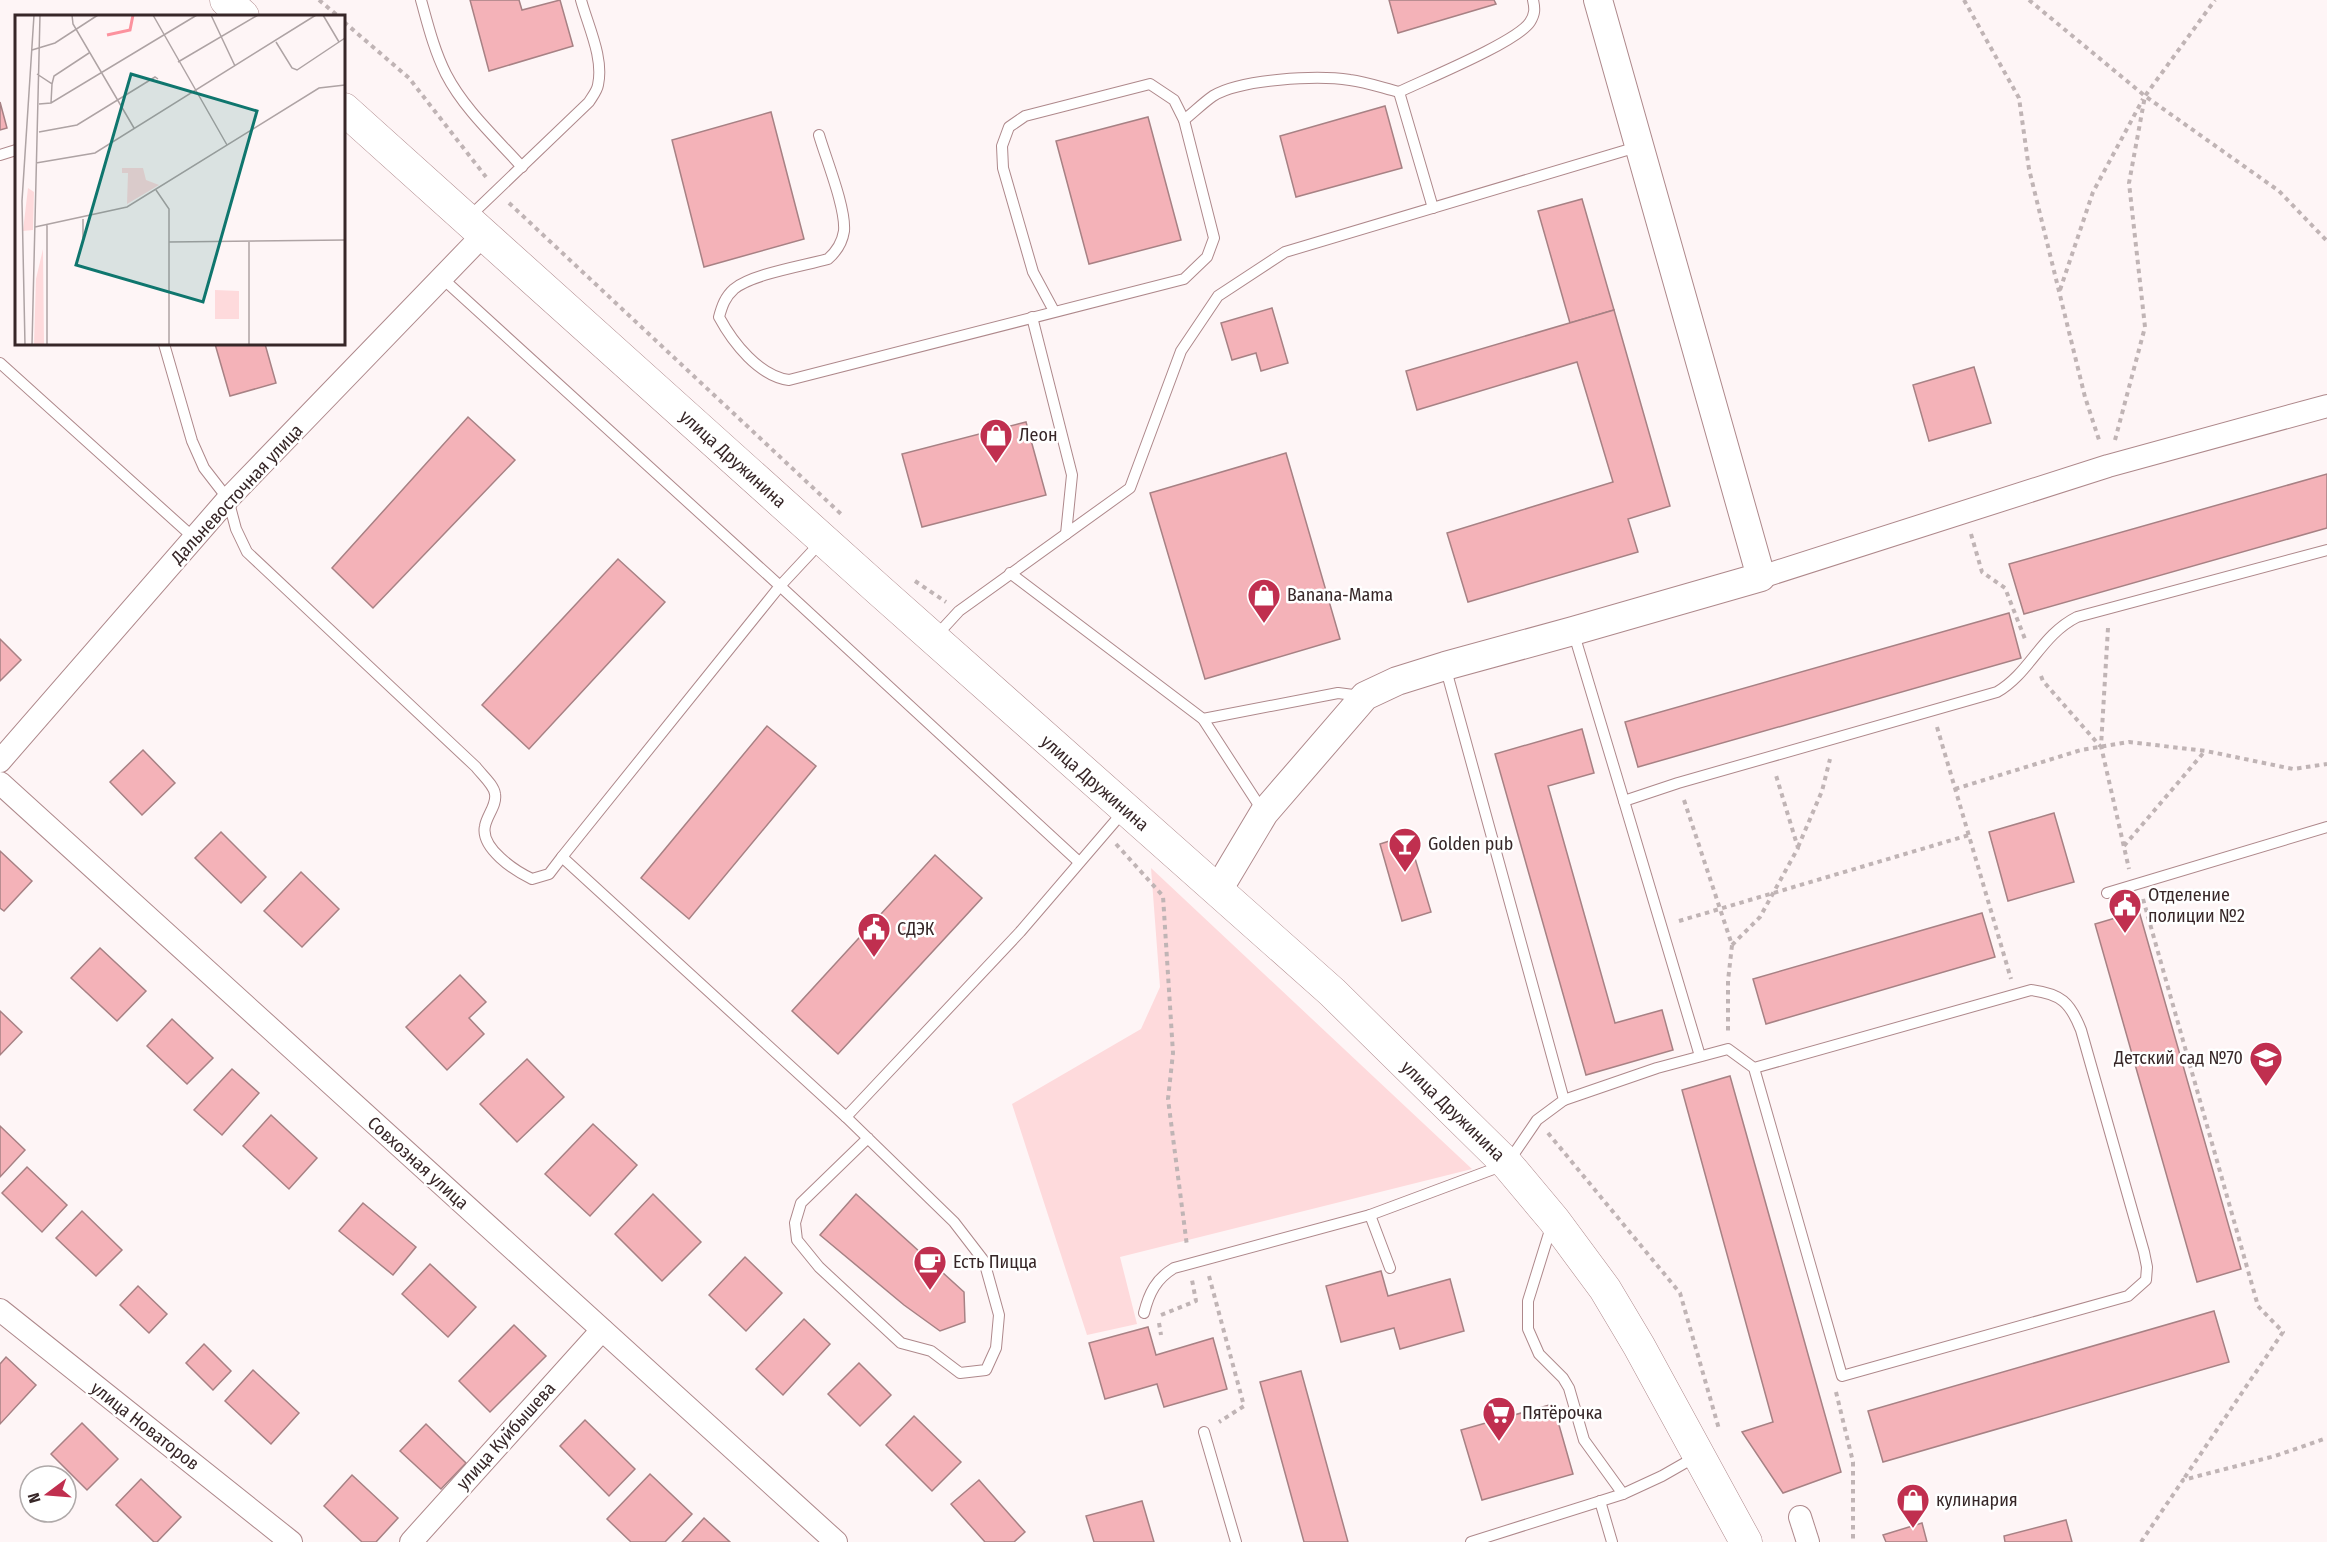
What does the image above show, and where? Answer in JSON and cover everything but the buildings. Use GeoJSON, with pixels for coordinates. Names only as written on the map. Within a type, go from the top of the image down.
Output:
{"type":"FeatureCollection","features":[{"type":"Feature","properties":{"kind":"main road"},"geometry":{"type":"LineString","coordinates":[[226,0],[242,15]]}},
{"type":"Feature","properties":{"kind":"main road","name":"улица Дружинина"},"geometry":{"type":"LineString","coordinates":[[345,109],[933,639],[1115,820],[1218,890],[1332,992],[1507,1164],[1554,1220],[1605,1289],[1639,1346],[1710,1447],[1746,1542]]}},
{"type":"Feature","properties":{"kind":"street"},"geometry":{"type":"LineString","coordinates":[[1598,0],[1761,577]]}},
{"type":"Feature","properties":{"kind":"street","name":"Дальневосточная улица"},"geometry":{"type":"LineString","coordinates":[[0,761],[228,499],[442,278],[475,228]]}},
{"type":"Feature","properties":{"kind":"street"},"geometry":{"type":"LineString","coordinates":[[1218,890],[1264,813],[1365,696],[1396,681],[1761,577],[2108,466],[2327,406]]}},
{"type":"Feature","properties":{"kind":"street","name":"Совхозная улица"},"geometry":{"type":"LineString","coordinates":[[0,783],[836,1542]]}},
{"type":"Feature","properties":{"kind":"street","name":"улица Новаторов"},"geometry":{"type":"LineString","coordinates":[[2,1316],[291,1542]]}},
{"type":"Feature","properties":{"kind":"street","name":"улица Куйбышева"},"geometry":{"type":"LineString","coordinates":[[411,1542],[602,1330]]}},
{"type":"Feature","properties":{"kind":"street"},"geometry":{"type":"LineString","coordinates":[[1800,1518],[1808,1542]]}},
{"type":"Feature","properties":{"kind":"lane"},"geometry":{"type":"LineString","coordinates":[[421,0],[432,42],[447,75],[463,100],[522,167]]}},
{"type":"Feature","properties":{"kind":"lane"},"geometry":{"type":"LineString","coordinates":[[475,228],[497,192],[590,102],[598,86],[597,55],[581,0]]}},
{"type":"Feature","properties":{"kind":"lane"},"geometry":{"type":"LineString","coordinates":[[1184,120],[1214,96],[1238,86],[1269,81],[1316,78],[1350,80],[1399,92],[1510,39],[1529,24],[1535,11],[1533,0]]}},
{"type":"Feature","properties":{"kind":"lane"},"geometry":{"type":"LineString","coordinates":[[819,135],[843,215],[844,230],[837,251],[828,260],[751,280],[734,289],[723,302],[719,317],[727,333],[765,371],[777,378],[789,380],[1184,279],[1207,257],[1214,238],[1184,120],[1174,100],[1150,84],[1025,116],[1009,127],[1002,146],[1003,168],[1033,272],[1054,311]]}},
{"type":"Feature","properties":{"kind":"lane"},"geometry":{"type":"LineString","coordinates":[[1399,92],[1433,208]]}},
{"type":"Feature","properties":{"kind":"lane"},"geometry":{"type":"LineString","coordinates":[[933,639],[959,611],[1130,488],[1181,351],[1218,296],[1285,252],[1638,146]]}},
{"type":"Feature","properties":{"kind":"lane"},"geometry":{"type":"LineString","coordinates":[[0,155],[15,150]]}},
{"type":"Feature","properties":{"kind":"lane"},"geometry":{"type":"LineString","coordinates":[[442,278],[1079,862]]}},
{"type":"Feature","properties":{"kind":"lane"},"geometry":{"type":"LineString","coordinates":[[1032,317],[1072,475],[1066,534]]}},
{"type":"Feature","properties":{"kind":"lane"},"geometry":{"type":"LineString","coordinates":[[164,345],[192,441],[204,468],[228,499],[236,529],[247,552],[476,767],[495,793],[494,803],[485,824],[484,834],[488,844],[518,873],[532,879],[549,873],[780,586],[824,540]]}},
{"type":"Feature","properties":{"kind":"lane"},"geometry":{"type":"LineString","coordinates":[[0,363],[194,538]]}},
{"type":"Feature","properties":{"kind":"lane"},"geometry":{"type":"LineString","coordinates":[[1624,801],[1770,756],[1997,692],[2010,685],[2043,643],[2066,622],[2077,617],[2327,550]]}},
{"type":"Feature","properties":{"kind":"lane"},"geometry":{"type":"LineString","coordinates":[[1010,573],[1203,719],[1264,813]]}},
{"type":"Feature","properties":{"kind":"lane"},"geometry":{"type":"LineString","coordinates":[[1573,632],[1700,1056]]}},
{"type":"Feature","properties":{"kind":"lane"},"geometry":{"type":"LineString","coordinates":[[1445,666],[1564,1100]]}},
{"type":"Feature","properties":{"kind":"lane"},"geometry":{"type":"LineString","coordinates":[[1203,719],[1338,693],[1365,696]]}},
{"type":"Feature","properties":{"kind":"lane"},"geometry":{"type":"LineString","coordinates":[[846,1117],[1020,932],[1115,820]]}},
{"type":"Feature","properties":{"kind":"lane"},"geometry":{"type":"LineString","coordinates":[[2107,893],[2327,827]]}},
{"type":"Feature","properties":{"kind":"lane"},"geometry":{"type":"LineString","coordinates":[[562,857],[846,1117],[868,1138],[954,1222],[984,1261],[999,1315],[996,1348],[986,1370],[960,1372],[930,1351],[901,1343],[819,1267],[797,1240],[795,1223],[801,1203],[868,1138]]}},
{"type":"Feature","properties":{"kind":"lane"},"geometry":{"type":"LineString","coordinates":[[1144,1313],[1150,1293],[1164,1274],[1205,1258],[1370,1215],[1507,1164],[1537,1120],[1564,1100],[1728,1049],[1754,1068],[1842,1377],[2128,1296],[2145,1280],[2147,1267],[2144,1252],[2076,1016],[2066,1001],[2050,993],[2031,990],[1754,1068]]}},
{"type":"Feature","properties":{"kind":"lane"},"geometry":{"type":"LineString","coordinates":[[1370,1215],[1390,1268]]}},
{"type":"Feature","properties":{"kind":"lane"},"geometry":{"type":"LineString","coordinates":[[1554,1220],[1528,1301],[1528,1329],[1539,1354],[1563,1378],[1569,1388],[1584,1440],[1623,1494]]}},
{"type":"Feature","properties":{"kind":"lane"},"geometry":{"type":"LineString","coordinates":[[1204,1432],[1236,1542]]}},
{"type":"Feature","properties":{"kind":"lane"},"geometry":{"type":"LineString","coordinates":[[1471,1542],[1623,1494],[1662,1476],[1710,1447]]}},
{"type":"Feature","properties":{"kind":"lane"},"geometry":{"type":"LineString","coordinates":[[1600,1501],[1612,1542]]}},
{"type":"Feature","properties":{"kind":"path"},"geometry":{"type":"LineString","coordinates":[[319,0],[337,15]]}},
{"type":"Feature","properties":{"kind":"path"},"geometry":{"type":"LineString","coordinates":[[1964,0],[2019,98],[2029,169],[2085,397],[2108,466]]}},
{"type":"Feature","properties":{"kind":"path"},"geometry":{"type":"LineString","coordinates":[[2029,0],[2145,96],[2279,191],[2327,241]]}},
{"type":"Feature","properties":{"kind":"path"},"geometry":{"type":"LineString","coordinates":[[2060,290],[2093,192],[2145,96],[2215,0]]}},
{"type":"Feature","properties":{"kind":"path"},"geometry":{"type":"LineString","coordinates":[[345,23],[409,78],[497,192],[845,518]]}},
{"type":"Feature","properties":{"kind":"path"},"geometry":{"type":"LineString","coordinates":[[2108,466],[2145,327],[2129,183],[2145,96]]}},
{"type":"Feature","properties":{"kind":"path"},"geometry":{"type":"LineString","coordinates":[[1966,510],[1982,572],[2005,588],[2043,681],[2101,747]]}},
{"type":"Feature","properties":{"kind":"path"},"geometry":{"type":"LineString","coordinates":[[906,575],[959,611]]}},
{"type":"Feature","properties":{"kind":"path"},"geometry":{"type":"LineString","coordinates":[[2109,607],[2101,747],[2124,846],[2258,1306],[2283,1332],[2141,1542]]}},
{"type":"Feature","properties":{"kind":"path"},"geometry":{"type":"LineString","coordinates":[[1932,709],[2015,994]]}},
{"type":"Feature","properties":{"kind":"path"},"geometry":{"type":"LineString","coordinates":[[1732,945],[1761,917],[1798,848],[1822,791],[1836,737]]}},
{"type":"Feature","properties":{"kind":"path"},"geometry":{"type":"LineString","coordinates":[[1955,789],[2081,750],[2129,742],[2205,751],[2293,769],[2327,764]]}},
{"type":"Feature","properties":{"kind":"path"},"geometry":{"type":"LineString","coordinates":[[2124,846],[2205,751]]}},
{"type":"Feature","properties":{"kind":"path"},"geometry":{"type":"LineString","coordinates":[[1770,756],[1798,848]]}},
{"type":"Feature","properties":{"kind":"path"},"geometry":{"type":"LineString","coordinates":[[1678,783],[1732,945],[1728,981],[1728,1049]]}},
{"type":"Feature","properties":{"kind":"path"},"geometry":{"type":"LineString","coordinates":[[1115,820],[1163,897],[1173,1053],[1168,1099],[1196,1301],[1158,1316],[1161,1335]]}},
{"type":"Feature","properties":{"kind":"path"},"geometry":{"type":"LineString","coordinates":[[1662,927],[1969,835]]}},
{"type":"Feature","properties":{"kind":"path"},"geometry":{"type":"LineString","coordinates":[[1537,1120],[1680,1293],[1710,1447]]}},
{"type":"Feature","properties":{"kind":"path"},"geometry":{"type":"LineString","coordinates":[[1204,1432],[1244,1406],[1205,1258]]}},
{"type":"Feature","properties":{"kind":"path"},"geometry":{"type":"LineString","coordinates":[[1842,1377],[1834,1384],[1853,1462],[1853,1542]]}},
{"type":"Feature","properties":{"kind":"path"},"geometry":{"type":"LineString","coordinates":[[2183,1480],[2276,1456],[2327,1438]]}},
{"type":"Feature","properties":{"kind":"shaded area"},"geometry":{"type":"Polygon","coordinates":[[[1151,868],[1472,1169],[1120,1257],[1137,1324],[1087,1335],[1012,1104],[1141,1029],[1160,987],[1151,868]]]}},
{"type":"Feature","properties":{"kind":"place","name":"Леон"},"geometry":{"type":"Point","coordinates":[996,464]}},
{"type":"Feature","properties":{"kind":"place","name":"Banana-Mama"},"geometry":{"type":"Point","coordinates":[1264,624]}},
{"type":"Feature","properties":{"kind":"place","name":"Golden pub"},"geometry":{"type":"Point","coordinates":[1405,873]}},
{"type":"Feature","properties":{"kind":"place","name":"Отделение полиции №2"},"geometry":{"type":"Point","coordinates":[2125,934]}},
{"type":"Feature","properties":{"kind":"place","name":"СДЭК"},"geometry":{"type":"Point","coordinates":[874,958]}},
{"type":"Feature","properties":{"kind":"place","name":"Детский сад №70"},"geometry":{"type":"Point","coordinates":[2266,1087]}},
{"type":"Feature","properties":{"kind":"place","name":"Есть Пицца"},"geometry":{"type":"Point","coordinates":[930,1291]}},
{"type":"Feature","properties":{"kind":"place","name":"Пятёрочка"},"geometry":{"type":"Point","coordinates":[1499,1442]}},
{"type":"Feature","properties":{"kind":"place","name":"кулинария"},"geometry":{"type":"Point","coordinates":[1913,1529]}}]}
